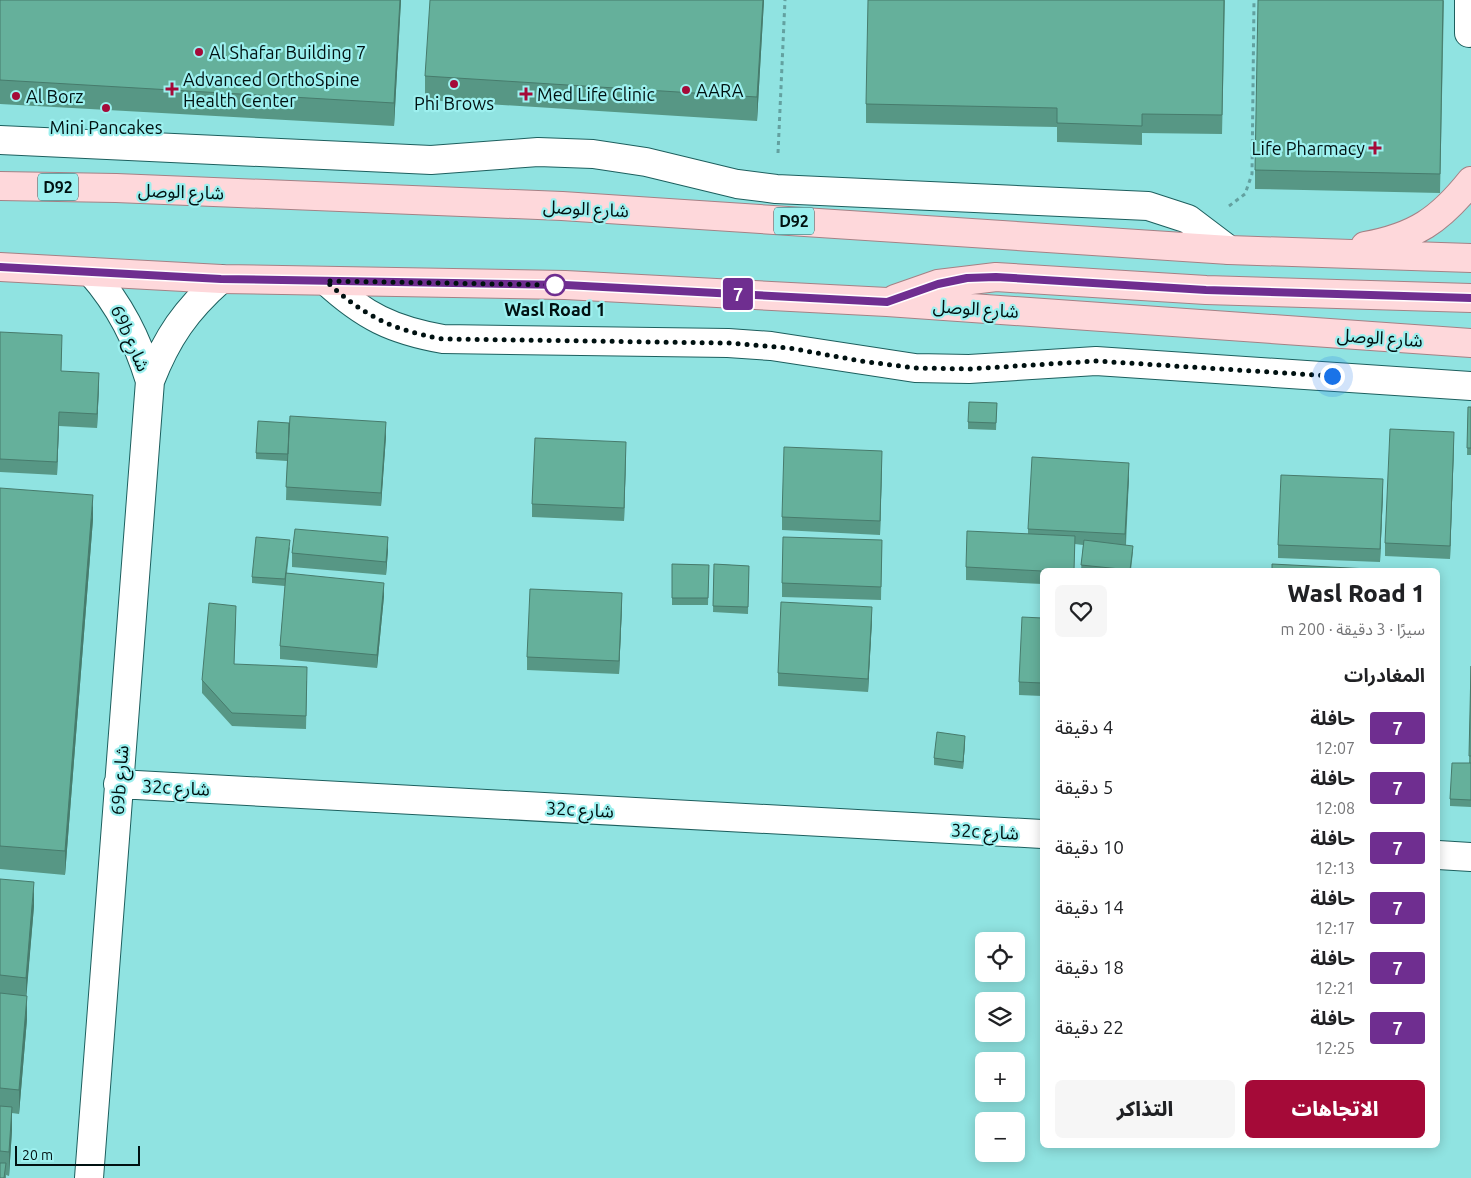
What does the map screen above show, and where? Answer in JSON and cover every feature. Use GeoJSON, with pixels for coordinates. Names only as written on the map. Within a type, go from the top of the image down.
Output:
{"type":"FeatureCollection","features":[{"type":"Feature","properties":{"kind":"main road"},"geometry":{"type":"LineString","coordinates":[[1320,253],[1393,241],[1424,226],[1451,206],[1471,181]]}},
{"type":"Feature","properties":{"kind":"main road","name":"شارع الوصل"},"geometry":{"type":"LineString","coordinates":[[0,186],[116,188],[562,206],[1229,250],[1471,258]]}},
{"type":"Feature","properties":{"kind":"main road","name":"شارع الوصل"},"geometry":{"type":"LineString","coordinates":[[0,267],[221,279],[565,285],[887,302],[1471,343]]}},
{"type":"Feature","properties":{"kind":"main road"},"geometry":{"type":"LineString","coordinates":[[887,302],[938,284],[967,278],[996,277],[1206,290],[1471,298]]}},
{"type":"Feature","properties":{"kind":"street"},"geometry":{"type":"LineString","coordinates":[[1469,0],[1469,33]]}},
{"type":"Feature","properties":{"kind":"street"},"geometry":{"type":"LineString","coordinates":[[0,140],[431,160],[538,152],[593,154],[646,162],[737,184],[776,189],[1148,206],[1188,219],[1229,250]]}},
{"type":"Feature","properties":{"kind":"street","name":"69b شارع"},"geometry":{"type":"LineString","coordinates":[[91,272],[111,296],[128,322],[141,351],[150,381]]}},
{"type":"Feature","properties":{"kind":"street","name":"69b شارع"},"geometry":{"type":"LineString","coordinates":[[88,1178],[150,381],[161,352],[178,324],[198,300],[221,279]]}},
{"type":"Feature","properties":{"kind":"street"},"geometry":{"type":"LineString","coordinates":[[326,281],[352,304],[373,317],[419,334],[443,339],[728,343],[789,348],[861,361],[915,368],[969,369],[1096,361],[1471,386]]}},
{"type":"Feature","properties":{"kind":"street","name":"32c شارع"},"geometry":{"type":"LineString","coordinates":[[118,784],[1040,834]]}},
{"type":"Feature","properties":{"kind":"street"},"geometry":{"type":"LineString","coordinates":[[1440,855],[1471,857]]}},
{"type":"Feature","properties":{"kind":"path"},"geometry":{"type":"LineString","coordinates":[[776,189],[785,0]]}},
{"type":"Feature","properties":{"kind":"path"},"geometry":{"type":"LineString","coordinates":[[1188,219],[1238,201],[1250,184],[1254,0]]}},
{"type":"Feature","properties":{"kind":"building","name":"Al Shafar Building 7"},"geometry":{"type":"Polygon","coordinates":[[[0,0],[400,0],[394,103],[0,80],[0,0]]]}},
{"type":"Feature","properties":{"kind":"building"},"geometry":{"type":"Polygon","coordinates":[[[430,0],[763,0],[757,97],[425,76],[430,0]]]}},
{"type":"Feature","properties":{"kind":"building"},"geometry":{"type":"Polygon","coordinates":[[[868,0],[1224,0],[1222,115],[1142,114],[1142,126],[1057,123],[1057,108],[866,104],[868,0]]]}},
{"type":"Feature","properties":{"kind":"building"},"geometry":{"type":"Polygon","coordinates":[[[1258,0],[1443,0],[1440,174],[1255,170],[1258,0]]]}},
{"type":"Feature","properties":{"kind":"building"},"geometry":{"type":"Polygon","coordinates":[[[0,332],[62,335],[61,371],[99,373],[97,414],[59,412],[57,462],[0,459],[0,332]]]}},
{"type":"Feature","properties":{"kind":"building"},"geometry":{"type":"Polygon","coordinates":[[[969,402],[997,403],[996,423],[968,422],[969,402]]]}},
{"type":"Feature","properties":{"kind":"building"},"geometry":{"type":"Polygon","coordinates":[[[1468,407],[1471,407],[1471,448],[1467,448],[1468,407]]]}},
{"type":"Feature","properties":{"kind":"building"},"geometry":{"type":"Polygon","coordinates":[[[290,416],[386,422],[381,493],[286,487],[290,416]]]}},
{"type":"Feature","properties":{"kind":"building"},"geometry":{"type":"Polygon","coordinates":[[[258,421],[289,423],[288,454],[256,453],[258,421]]]}},
{"type":"Feature","properties":{"kind":"building"},"geometry":{"type":"Polygon","coordinates":[[[1390,429],[1454,432],[1450,546],[1385,543],[1390,429]]]}},
{"type":"Feature","properties":{"kind":"building"},"geometry":{"type":"Polygon","coordinates":[[[535,438],[626,442],[624,508],[532,504],[535,438]]]}},
{"type":"Feature","properties":{"kind":"building"},"geometry":{"type":"Polygon","coordinates":[[[784,447],[882,451],[880,521],[782,517],[784,447]]]}},
{"type":"Feature","properties":{"kind":"building"},"geometry":{"type":"Polygon","coordinates":[[[1032,457],[1129,463],[1125,534],[1028,529],[1032,457]]]}},
{"type":"Feature","properties":{"kind":"building"},"geometry":{"type":"Polygon","coordinates":[[[1281,475],[1383,479],[1380,549],[1278,545],[1281,475]]]}},
{"type":"Feature","properties":{"kind":"building"},"geometry":{"type":"Polygon","coordinates":[[[0,488],[93,495],[65,851],[0,846],[0,488]]]}},
{"type":"Feature","properties":{"kind":"building"},"geometry":{"type":"Polygon","coordinates":[[[295,529],[388,537],[386,562],[292,553],[295,529]]]}},
{"type":"Feature","properties":{"kind":"building"},"geometry":{"type":"Polygon","coordinates":[[[967,531],[1075,536],[1074,568],[1040,568],[1040,571],[966,567],[967,531]]]}},
{"type":"Feature","properties":{"kind":"building"},"geometry":{"type":"Polygon","coordinates":[[[256,537],[290,540],[285,579],[252,577],[256,537]]]}},
{"type":"Feature","properties":{"kind":"building"},"geometry":{"type":"Polygon","coordinates":[[[783,537],[882,540],[881,587],[782,583],[783,537]]]}},
{"type":"Feature","properties":{"kind":"building"},"geometry":{"type":"Polygon","coordinates":[[[1084,540],[1133,546],[1130,568],[1081,565],[1084,540]]]}},
{"type":"Feature","properties":{"kind":"building"},"geometry":{"type":"Polygon","coordinates":[[[672,564],[709,565],[708,598],[672,598],[672,564]]]}},
{"type":"Feature","properties":{"kind":"building"},"geometry":{"type":"Polygon","coordinates":[[[714,564],[749,566],[748,607],[713,606],[714,564]]]}},
{"type":"Feature","properties":{"kind":"building"},"geometry":{"type":"Polygon","coordinates":[[[1272,564],[1350,568],[1272,568],[1272,564]]]}},
{"type":"Feature","properties":{"kind":"building"},"geometry":{"type":"Polygon","coordinates":[[[286,573],[384,583],[377,655],[280,646],[286,573]]]}},
{"type":"Feature","properties":{"kind":"building"},"geometry":{"type":"Polygon","coordinates":[[[530,589],[622,593],[619,661],[527,657],[530,589]]]}},
{"type":"Feature","properties":{"kind":"building"},"geometry":{"type":"Polygon","coordinates":[[[781,602],[872,607],[868,679],[778,673],[781,602]]]}},
{"type":"Feature","properties":{"kind":"building"},"geometry":{"type":"Polygon","coordinates":[[[209,603],[236,606],[234,664],[307,667],[306,716],[232,713],[202,680],[209,603]]]}},
{"type":"Feature","properties":{"kind":"building"},"geometry":{"type":"Polygon","coordinates":[[[1022,617],[1040,618],[1040,683],[1019,682],[1022,617]]]}},
{"type":"Feature","properties":{"kind":"building"},"geometry":{"type":"Polygon","coordinates":[[[1471,666],[1471,756],[1469,756],[1471,666]]]}},
{"type":"Feature","properties":{"kind":"building"},"geometry":{"type":"Polygon","coordinates":[[[937,732],[965,736],[963,762],[934,758],[937,732]]]}},
{"type":"Feature","properties":{"kind":"building"},"geometry":{"type":"Polygon","coordinates":[[[1452,763],[1471,763],[1471,800],[1450,799],[1452,763]]]}},
{"type":"Feature","properties":{"kind":"building"},"geometry":{"type":"Polygon","coordinates":[[[0,879],[34,882],[26,978],[0,975],[0,879]]]}},
{"type":"Feature","properties":{"kind":"building"},"geometry":{"type":"Polygon","coordinates":[[[0,993],[27,996],[19,1090],[0,1088],[0,993]]]}},
{"type":"Feature","properties":{"kind":"building"},"geometry":{"type":"Polygon","coordinates":[[[0,1106],[12,1107],[9,1152],[0,1151],[0,1106]]]}},
{"type":"Feature","properties":{"kind":"building"},"geometry":{"type":"Polygon","coordinates":[[[0,1163],[6,1163],[4,1178],[0,1178],[0,1163]]]}},
{"type":"Feature","properties":{"kind":"bus line","name":"7"},"geometry":{"type":"LineString","coordinates":[[0,267],[221,279],[565,285],[887,302],[910,292],[938,284],[967,278],[996,277],[1206,290],[1471,298]]}},
{"type":"Feature","properties":{"kind":"place","name":"Al Shafar Building 7"},"geometry":{"type":"Point","coordinates":[199,52]}},
{"type":"Feature","properties":{"kind":"place","name":"Phi Brows"},"geometry":{"type":"Point","coordinates":[454,84]}},
{"type":"Feature","properties":{"kind":"place","name":"Advanced OrthoSpine Health Center"},"geometry":{"type":"Point","coordinates":[172,89]}},
{"type":"Feature","properties":{"kind":"place","name":"AARA"},"geometry":{"type":"Point","coordinates":[686,90]}},
{"type":"Feature","properties":{"kind":"place","name":"Med Life Clinic"},"geometry":{"type":"Point","coordinates":[526,94]}},
{"type":"Feature","properties":{"kind":"place","name":"Al Borz"},"geometry":{"type":"Point","coordinates":[16,96]}},
{"type":"Feature","properties":{"kind":"place","name":"Mini Pancakes"},"geometry":{"type":"Point","coordinates":[106,108]}},
{"type":"Feature","properties":{"kind":"place","name":"Life Pharmacy"},"geometry":{"type":"Point","coordinates":[1375,148]}},
{"type":"Feature","properties":{"kind":"place","name":"Wasl Road 1"},"geometry":{"type":"Point","coordinates":[555,285]}},
{"type":"Feature","properties":{"kind":"route"},"geometry":{"type":"LineString","coordinates":[[555,285],[326,281],[352,304],[373,317],[395,327],[443,339],[728,343],[789,348],[861,361],[915,368],[969,369],[1022,367],[1096,361],[1332,376]]}}]}
